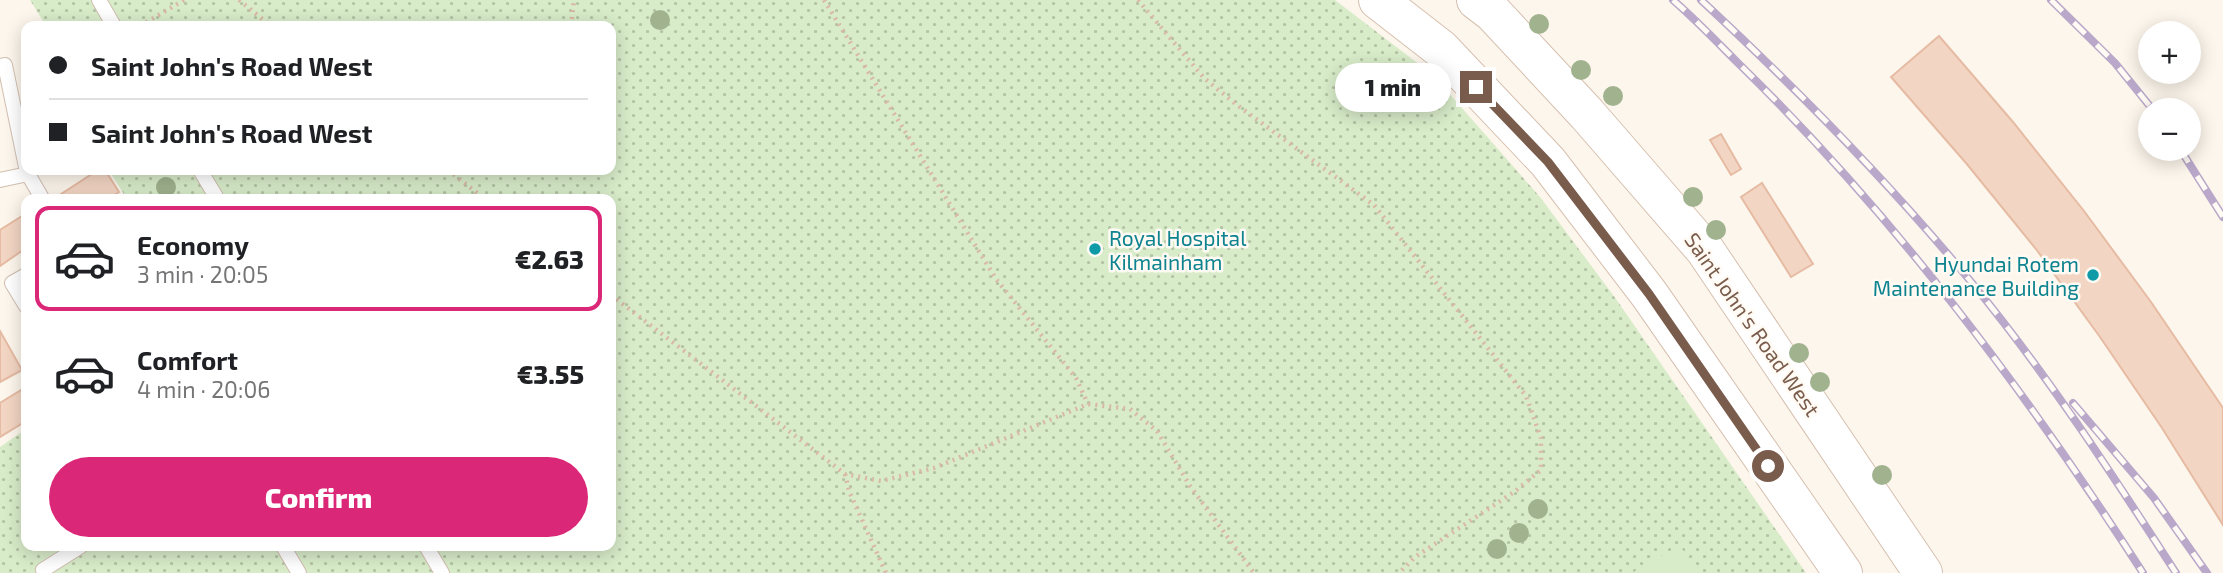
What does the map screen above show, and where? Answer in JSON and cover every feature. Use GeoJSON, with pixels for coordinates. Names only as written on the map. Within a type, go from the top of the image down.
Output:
{"type":"FeatureCollection","features":[{"type":"Feature","properties":{"kind":"main road"},"geometry":{"type":"LineString","coordinates":[[1378,0],[1441,49],[1548,162],[1649,294],[1843,573]]}},
{"type":"Feature","properties":{"kind":"main road","name":"Saint John's Road West"},"geometry":{"type":"LineString","coordinates":[[1476,0],[1493,13],[1587,114],[1705,250],[1923,573]]}},
{"type":"Feature","properties":{"kind":"lane"},"geometry":{"type":"LineString","coordinates":[[99,0],[111,21]]}},
{"type":"Feature","properties":{"kind":"lane"},"geometry":{"type":"LineString","coordinates":[[0,65],[5,65],[21,141]]}},
{"type":"Feature","properties":{"kind":"lane"},"geometry":{"type":"LineString","coordinates":[[0,180],[21,172]]}},
{"type":"Feature","properties":{"kind":"lane"},"geometry":{"type":"LineString","coordinates":[[30,175],[40,194]]}},
{"type":"Feature","properties":{"kind":"lane"},"geometry":{"type":"LineString","coordinates":[[203,175],[214,194]]}},
{"type":"Feature","properties":{"kind":"lane"},"geometry":{"type":"LineString","coordinates":[[21,278],[12,283],[21,298]]}},
{"type":"Feature","properties":{"kind":"lane"},"geometry":{"type":"LineString","coordinates":[[44,573],[43,570],[73,551]]}},
{"type":"Feature","properties":{"kind":"lane"},"geometry":{"type":"LineString","coordinates":[[286,551],[299,573]]}},
{"type":"Feature","properties":{"kind":"lane"},"geometry":{"type":"LineString","coordinates":[[429,551],[442,573]]}},
{"type":"Feature","properties":{"kind":"path"},"geometry":{"type":"LineString","coordinates":[[148,21],[184,0]]}},
{"type":"Feature","properties":{"kind":"path"},"geometry":{"type":"LineString","coordinates":[[239,0],[265,21]]}},
{"type":"Feature","properties":{"kind":"path"},"geometry":{"type":"LineString","coordinates":[[573,21],[575,0]]}},
{"type":"Feature","properties":{"kind":"path"},"geometry":{"type":"LineString","coordinates":[[824,0],[996,279],[1076,377],[1088,404]]}},
{"type":"Feature","properties":{"kind":"path"},"geometry":{"type":"LineString","coordinates":[[1138,0],[1204,78],[1374,205],[1525,396],[1541,438],[1541,470],[1514,492],[1415,557],[1399,573]]}},
{"type":"Feature","properties":{"kind":"path"},"geometry":{"type":"LineString","coordinates":[[454,175],[478,194]]}},
{"type":"Feature","properties":{"kind":"path"},"geometry":{"type":"LineString","coordinates":[[616,299],[845,474],[881,481],[934,468],[1088,404],[1130,408],[1157,432],[1190,486],[1254,573]]}},
{"type":"Feature","properties":{"kind":"path"},"geometry":{"type":"LineString","coordinates":[[845,474],[849,491],[886,573]]}},
{"type":"Feature","properties":{"kind":"green space","name":"Royal Hospital Kilmainham"},"geometry":{"type":"Polygon","coordinates":[[[30,0],[1335,0],[1433,75],[1540,197],[1616,299],[1806,573],[0,573],[0,447],[21,432],[21,551],[616,551],[616,194],[124,194],[112,175],[616,175],[616,21],[43,21],[30,0]]]}},
{"type":"Feature","properties":{"kind":"green space"},"geometry":{"type":"Polygon","coordinates":[[[1680,545],[1696,573],[1632,573],[1680,545]]]}},
{"type":"Feature","properties":{"kind":"building","name":"Hyundai Rotem Maintenance Building"},"geometry":{"type":"Polygon","coordinates":[[[1939,36],[2013,122],[2084,211],[2151,302],[2223,408],[2223,525],[2162,428],[2036,249],[1891,77],[1939,36]]]}},
{"type":"Feature","properties":{"kind":"building"},"geometry":{"type":"Polygon","coordinates":[[[1721,134],[1741,169],[1731,175],[1710,140],[1721,134]]]}},
{"type":"Feature","properties":{"kind":"building"},"geometry":{"type":"Polygon","coordinates":[[[90,175],[108,175],[119,192],[116,194],[61,194],[90,175]]]}},
{"type":"Feature","properties":{"kind":"building"},"geometry":{"type":"Polygon","coordinates":[[[1762,183],[1813,264],[1791,277],[1741,197],[1762,183]]]}},
{"type":"Feature","properties":{"kind":"building"},"geometry":{"type":"Polygon","coordinates":[[[21,217],[21,251],[0,266],[0,230],[21,217]]]}},
{"type":"Feature","properties":{"kind":"building"},"geometry":{"type":"Polygon","coordinates":[[[0,331],[21,371],[0,382],[0,331]]]}},
{"type":"Feature","properties":{"kind":"building"},"geometry":{"type":"Polygon","coordinates":[[[21,390],[21,424],[0,437],[0,403],[21,390]]]}},
{"type":"Feature","properties":{"kind":"railway"},"geometry":{"type":"LineString","coordinates":[[1673,0],[1795,121],[1904,243],[1955,306],[2052,437],[2143,573]]}},
{"type":"Feature","properties":{"kind":"railway"},"geometry":{"type":"LineString","coordinates":[[1701,0],[1841,137],[1972,283],[2053,389],[2176,573]]}},
{"type":"Feature","properties":{"kind":"railway"},"geometry":{"type":"LineString","coordinates":[[2051,0],[2115,63],[2143,98]]}},
{"type":"Feature","properties":{"kind":"railway"},"geometry":{"type":"LineString","coordinates":[[2188,161],[2223,217]]}},
{"type":"Feature","properties":{"kind":"railway"},"geometry":{"type":"LineString","coordinates":[[2073,403],[2154,498],[2207,573]]}},
{"type":"Feature","properties":{"kind":"place","name":"Royal Hospital Kilmainham"},"geometry":{"type":"Point","coordinates":[1095,249]}},
{"type":"Feature","properties":{"kind":"place","name":"Hyundai Rotem Maintenance Building"},"geometry":{"type":"Point","coordinates":[2093,275]}},
{"type":"Feature","properties":{"kind":"route"},"geometry":{"type":"LineString","coordinates":[[1476,87],[1548,162],[1649,294],[1768,466]]}}]}
